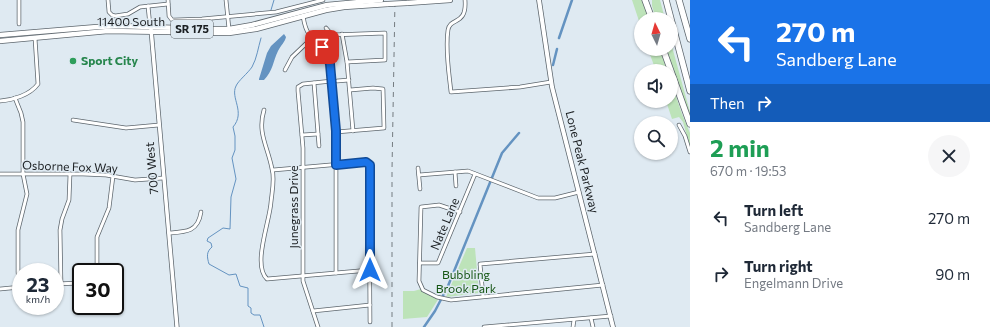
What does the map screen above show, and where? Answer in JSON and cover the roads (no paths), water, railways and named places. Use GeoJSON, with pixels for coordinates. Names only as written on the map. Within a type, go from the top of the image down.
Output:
{"type":"FeatureCollection","features":[{"type":"Feature","properties":{"kind":"highway"},"geometry":{"type":"LineString","coordinates":[[645,0],[650,12]]}},
{"type":"Feature","properties":{"kind":"highway"},"geometry":{"type":"LineString","coordinates":[[650,0],[651,12]]}},
{"type":"Feature","properties":{"kind":"highway"},"geometry":{"type":"LineString","coordinates":[[666,0],[690,91]]}},
{"type":"Feature","properties":{"kind":"highway"},"geometry":{"type":"LineString","coordinates":[[679,0],[690,39]]}},
{"type":"Feature","properties":{"kind":"highway"},"geometry":{"type":"LineString","coordinates":[[666,56],[690,124]]}},
{"type":"Feature","properties":{"kind":"main road","name":"11400 South"},"geometry":{"type":"LineString","coordinates":[[0,36],[97,27],[229,29],[257,24],[327,5],[381,0]]}},
{"type":"Feature","properties":{"kind":"main road","name":"11400 South"},"geometry":{"type":"LineString","coordinates":[[0,41],[108,31],[151,29],[209,34],[230,33],[256,29],[303,15],[344,7],[450,0]]}},
{"type":"Feature","properties":{"kind":"main road","name":"Lone Peak Parkway"},"geometry":{"type":"LineString","coordinates":[[539,0],[551,82],[613,327]]}},
{"type":"Feature","properties":{"kind":"main road"},"geometry":{"type":"LineString","coordinates":[[303,15],[304,12],[327,5]]}},
{"type":"Feature","properties":{"kind":"street"},"geometry":{"type":"LineString","coordinates":[[19,24],[20,0]]}},
{"type":"Feature","properties":{"kind":"street"},"geometry":{"type":"LineString","coordinates":[[108,0],[109,12],[113,15],[125,15],[140,7],[168,4]]}},
{"type":"Feature","properties":{"kind":"street"},"geometry":{"type":"LineString","coordinates":[[168,0],[171,19],[191,20],[276,12],[323,0]]}},
{"type":"Feature","properties":{"kind":"street"},"geometry":{"type":"LineString","coordinates":[[226,0],[229,29]]}},
{"type":"Feature","properties":{"kind":"street"},"geometry":{"type":"LineString","coordinates":[[465,0],[466,8],[464,14],[451,24],[448,29],[448,60],[451,92],[520,87],[551,82]]}},
{"type":"Feature","properties":{"kind":"street","name":"700 West"},"geometry":{"type":"LineString","coordinates":[[148,6],[177,327]]}},
{"type":"Feature","properties":{"kind":"street"},"geometry":{"type":"LineString","coordinates":[[303,15],[306,28],[312,38],[321,45],[328,57],[332,81],[336,132],[336,273]]}},
{"type":"Feature","properties":{"kind":"street"},"geometry":{"type":"LineString","coordinates":[[326,28],[332,35]]}},
{"type":"Feature","properties":{"kind":"street"},"geometry":{"type":"LineString","coordinates":[[321,45],[332,35],[385,33],[385,60],[347,62]]}},
{"type":"Feature","properties":{"kind":"street"},"geometry":{"type":"LineString","coordinates":[[342,34],[347,62],[353,131]]}},
{"type":"Feature","properties":{"kind":"street"},"geometry":{"type":"LineString","coordinates":[[0,101],[15,98],[33,90],[37,86],[35,38]]}},
{"type":"Feature","properties":{"kind":"street"},"geometry":{"type":"LineString","coordinates":[[285,70],[292,57],[312,38]]}},
{"type":"Feature","properties":{"kind":"street"},"geometry":{"type":"LineString","coordinates":[[337,81],[349,80]]}},
{"type":"Feature","properties":{"kind":"street"},"geometry":{"type":"LineString","coordinates":[[319,146],[314,83],[332,81]]}},
{"type":"Feature","properties":{"kind":"street","name":"Junegrass Drive"},"geometry":{"type":"LineString","coordinates":[[314,83],[300,85],[298,91],[303,168],[303,276],[305,288],[318,327]]}},
{"type":"Feature","properties":{"kind":"street"},"geometry":{"type":"LineString","coordinates":[[336,132],[384,128],[383,89],[373,88],[350,90]]}},
{"type":"Feature","properties":{"kind":"street"},"geometry":{"type":"LineString","coordinates":[[15,98],[21,113],[23,174],[27,194],[18,230],[18,263]]}},
{"type":"Feature","properties":{"kind":"street"},"geometry":{"type":"LineString","coordinates":[[264,110],[261,121],[261,132],[273,170],[270,209],[262,249],[262,273],[268,279],[370,270]]}},
{"type":"Feature","properties":{"kind":"street"},"geometry":{"type":"LineString","coordinates":[[73,120],[126,128],[158,126]]}},
{"type":"Feature","properties":{"kind":"street"},"geometry":{"type":"LineString","coordinates":[[679,125],[686,136],[690,152]]}},
{"type":"Feature","properties":{"kind":"street"},"geometry":{"type":"LineString","coordinates":[[302,135],[318,134]]}},
{"type":"Feature","properties":{"kind":"street"},"geometry":{"type":"LineString","coordinates":[[273,170],[366,162],[369,163],[370,322]]}},
{"type":"Feature","properties":{"kind":"street"},"geometry":{"type":"LineString","coordinates":[[418,168],[420,189]]}},
{"type":"Feature","properties":{"kind":"street"},"geometry":{"type":"LineString","coordinates":[[419,175],[464,171],[538,198],[555,198],[579,192]]}},
{"type":"Feature","properties":{"kind":"street"},"geometry":{"type":"LineString","coordinates":[[455,172],[456,186]]}},
{"type":"Feature","properties":{"kind":"street","name":"Osborne Fox Way"},"geometry":{"type":"LineString","coordinates":[[0,174],[70,174],[112,176],[135,180],[163,178]]}},
{"type":"Feature","properties":{"kind":"street"},"geometry":{"type":"LineString","coordinates":[[60,263],[60,230],[62,219],[69,200],[70,174]]}},
{"type":"Feature","properties":{"kind":"street","name":"Nate Lane"},"geometry":{"type":"LineString","coordinates":[[420,263],[438,263],[475,174]]}},
{"type":"Feature","properties":{"kind":"street"},"geometry":{"type":"LineString","coordinates":[[97,263],[97,237],[109,208],[112,176]]}},
{"type":"Feature","properties":{"kind":"street"},"geometry":{"type":"LineString","coordinates":[[460,212],[439,205],[421,207],[419,281],[423,290],[441,298],[451,300],[603,285]]}},
{"type":"Feature","properties":{"kind":"street"},"geometry":{"type":"LineString","coordinates":[[168,233],[184,232],[193,228],[199,220],[201,212]]}},
{"type":"Feature","properties":{"kind":"street"},"geometry":{"type":"LineString","coordinates":[[483,296],[480,264],[595,254]]}},
{"type":"Feature","properties":{"kind":"street"},"geometry":{"type":"LineString","coordinates":[[0,289],[12,288]]}},
{"type":"Feature","properties":{"kind":"street"},"geometry":{"type":"LineString","coordinates":[[313,311],[370,305]]}},
{"type":"Feature","properties":{"kind":"street"},"geometry":{"type":"LineString","coordinates":[[484,327],[610,316]]}},
{"type":"Feature","properties":{"kind":"street"},"geometry":{"type":"LineString","coordinates":[[591,318],[594,327]]}},
{"type":"Feature","properties":{"kind":"street"},"geometry":{"type":"LineString","coordinates":[[573,327],[574,320]]}},
{"type":"Feature","properties":{"kind":"street"},"geometry":{"type":"LineString","coordinates":[[540,322],[540,327]]}},
{"type":"Feature","properties":{"kind":"water"},"geometry":{"type":"Polygon","coordinates":[[[284,34],[286,37],[278,51],[271,70],[264,80],[259,80],[267,53],[271,46],[284,34]]]}},
{"type":"Feature","properties":{"kind":"waterway"},"geometry":{"type":"LineString","coordinates":[[271,10],[274,0]]}},
{"type":"Feature","properties":{"kind":"waterway"},"geometry":{"type":"LineString","coordinates":[[559,38],[572,0]]}},
{"type":"Feature","properties":{"kind":"waterway"},"geometry":{"type":"LineString","coordinates":[[261,38],[252,67],[237,84],[235,91],[238,116],[233,127],[235,136],[235,150],[232,158],[236,179],[231,197],[230,229],[223,228],[208,238],[207,241],[211,243],[212,247],[208,255],[209,264],[229,275],[236,274],[240,286],[248,288],[248,306],[251,308],[251,313],[254,315],[260,315],[264,327]]}},
{"type":"Feature","properties":{"kind":"waterway"},"geometry":{"type":"LineString","coordinates":[[553,65],[557,49]]}},
{"type":"Feature","properties":{"kind":"waterway"},"geometry":{"type":"LineString","coordinates":[[424,327],[435,311],[448,286],[502,153],[519,133]]}},
{"type":"Feature","properties":{"kind":"railway"},"geometry":{"type":"LineString","coordinates":[[392,327],[392,170],[395,0]]}},
{"type":"Feature","properties":{"kind":"place","name":"Sport City"},"geometry":{"type":"Point","coordinates":[73,61]}},
{"type":"Feature","properties":{"kind":"park label","name":"Bubbling Brook Park"},"geometry":{"type":"Point","coordinates":[466,282]}}]}
